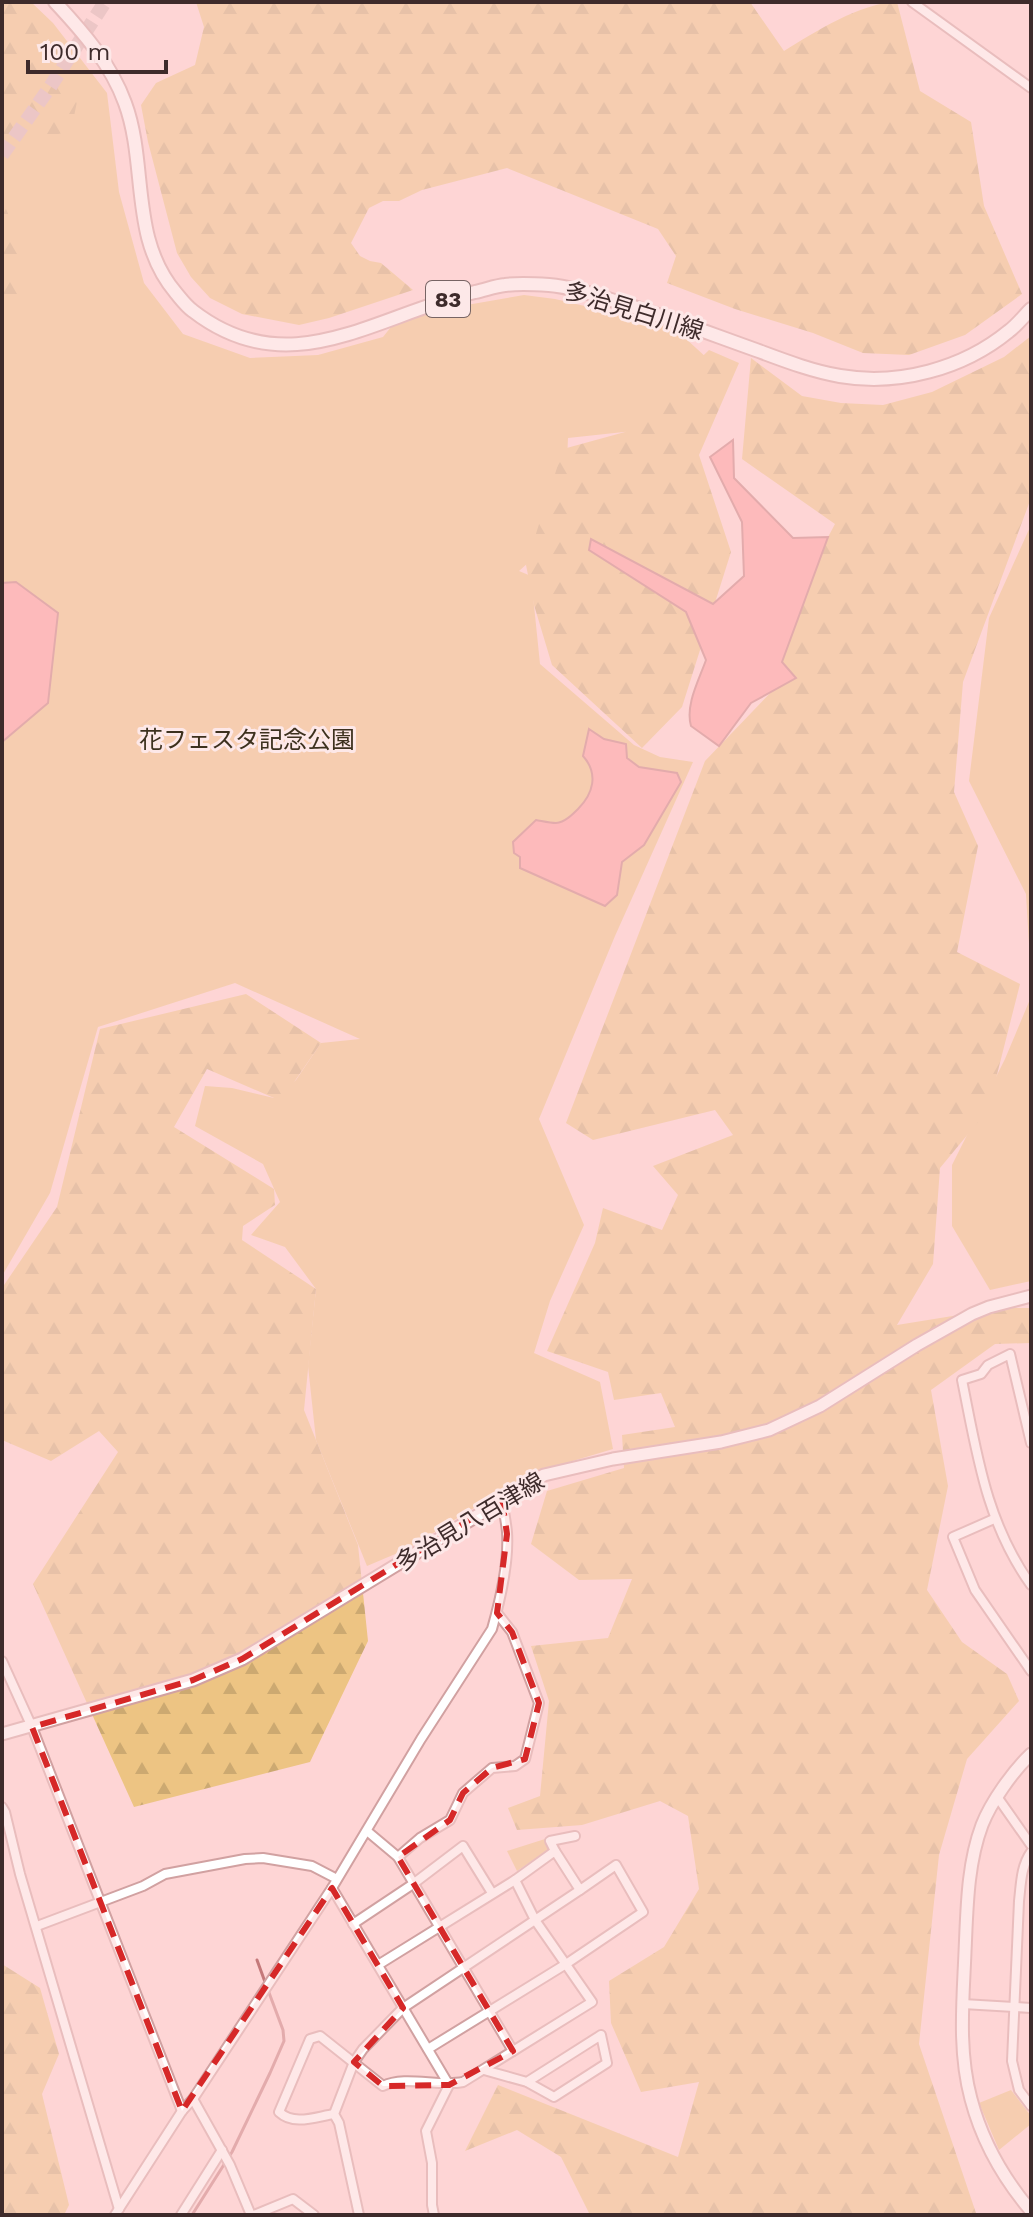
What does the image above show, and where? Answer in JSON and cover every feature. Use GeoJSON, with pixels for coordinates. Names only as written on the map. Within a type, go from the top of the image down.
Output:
{"type":"FeatureCollection","features":[{"type":"Feature","properties":{"kind":"main road","name":"多治見白川線"},"geometry":{"type":"LineString","coordinates":[[55,2],[88,37],[127,106],[142,212],[152,253],[168,284],[191,310],[246,341],[278,346],[341,337],[453,297],[505,285],[549,285],[653,313],[839,376],[882,379],[944,367],[977,352],[1009,331],[1031,309]]}},
{"type":"Feature","properties":{"kind":"main road","name":"多治見八百津線"},"geometry":{"type":"LineString","coordinates":[[2,1734],[193,1680],[242,1659],[544,1475],[769,1430],[820,1406],[972,1314],[1031,1296]]}},
{"type":"Feature","properties":{"kind":"main road"},"geometry":{"type":"LineString","coordinates":[[1027,2211],[994,2159],[974,2110],[964,2060],[963,2004],[971,1869],[981,1827],[1021,1764],[1030,1757]]}},
{"type":"Feature","properties":{"kind":"street"},"geometry":{"type":"LineString","coordinates":[[912,2],[1031,88]]}},
{"type":"Feature","properties":{"kind":"street"},"geometry":{"type":"LineString","coordinates":[[1031,1443],[1010,1354],[988,1365],[981,1374],[962,1380],[994,1519],[1031,1585]]}},
{"type":"Feature","properties":{"kind":"street"},"geometry":{"type":"LineString","coordinates":[[117,2212],[334,1884],[421,1739],[492,1629],[497,1613],[507,1534],[502,1500]]}},
{"type":"Feature","properties":{"kind":"street"},"geometry":{"type":"LineString","coordinates":[[994,1519],[953,1537],[975,1590],[1031,1671]]}},
{"type":"Feature","properties":{"kind":"street"},"geometry":{"type":"LineString","coordinates":[[398,1857],[420,1838],[450,1820],[463,1793],[492,1768],[515,1766],[525,1759],[539,1703],[512,1632],[497,1613]]}},
{"type":"Feature","properties":{"kind":"street"},"geometry":{"type":"LineString","coordinates":[[2,1661],[32,1727],[182,2111]]}},
{"type":"Feature","properties":{"kind":"street"},"geometry":{"type":"LineString","coordinates":[[998,1798],[1031,1845]]}},
{"type":"Feature","properties":{"kind":"street"},"geometry":{"type":"LineString","coordinates":[[2,1807],[117,2212]]}},
{"type":"Feature","properties":{"kind":"street"},"geometry":{"type":"LineString","coordinates":[[367,1831],[398,1857],[513,2051]]}},
{"type":"Feature","properties":{"kind":"street"},"geometry":{"type":"LineString","coordinates":[[575,1836],[550,1841],[580,1890]]}},
{"type":"Feature","properties":{"kind":"street"},"geometry":{"type":"LineString","coordinates":[[353,1924],[463,1846],[492,1893]]}},
{"type":"Feature","properties":{"kind":"street"},"geometry":{"type":"LineString","coordinates":[[378,1965],[515,1880],[555,1851]]}},
{"type":"Feature","properties":{"kind":"street"},"geometry":{"type":"LineString","coordinates":[[1031,1852],[1022,1874],[1019,1901],[1012,2061],[1019,2090],[1031,2106]]}},
{"type":"Feature","properties":{"kind":"street"},"geometry":{"type":"LineString","coordinates":[[37,1926],[143,1886],[165,1874],[263,1858],[312,1866],[334,1884],[353,1924],[449,2085]]}},
{"type":"Feature","properties":{"kind":"street"},"geometry":{"type":"LineString","coordinates":[[334,2114],[354,2062],[403,2008],[616,1865],[643,1912],[566,1964],[428,2049]]}},
{"type":"Feature","properties":{"kind":"street"},"geometry":{"type":"LineString","coordinates":[[334,2114],[293,2121],[279,2112],[310,2039],[320,2036],[383,2086],[393,2081],[449,2085],[463,2082],[484,2070],[592,2002],[535,1920],[515,1880]]}},
{"type":"Feature","properties":{"kind":"street"},"geometry":{"type":"LineString","coordinates":[[963,2004],[1031,2008]]}},
{"type":"Feature","properties":{"kind":"street"},"geometry":{"type":"LineString","coordinates":[[484,2070],[527,2082],[554,2097],[607,2063],[601,2035],[527,2082]]}},
{"type":"Feature","properties":{"kind":"street"},"geometry":{"type":"LineString","coordinates":[[434,2215],[432,2163],[426,2131],[449,2085]]}},
{"type":"Feature","properties":{"kind":"street"},"geometry":{"type":"LineString","coordinates":[[193,2099],[230,2165],[253,2215],[293,2199],[314,2215]]}},
{"type":"Feature","properties":{"kind":"street"},"geometry":{"type":"LineString","coordinates":[[334,2114],[339,2123],[359,2215]]}},
{"type":"Feature","properties":{"kind":"street"},"geometry":{"type":"LineString","coordinates":[[181,2215],[223,2152]]}},
{"type":"Feature","properties":{"kind":"highlighted area"},"geometry":{"type":"Polygon","coordinates":[[[502,1500],[507,1534],[497,1613],[512,1632],[539,1703],[525,1759],[492,1768],[463,1793],[450,1820],[398,1857],[513,2051],[449,2085],[383,2086],[354,2062],[403,2008],[332,1888],[182,2111],[32,1727],[193,1680],[242,1659],[502,1500]]]}},
{"type":"Feature","properties":{"kind":"green space","name":"花フェスタ記念公園"},"geometry":{"type":"Polygon","coordinates":[[[2,2],[31,2],[53,23],[107,93],[119,192],[144,283],[183,334],[250,358],[318,355],[383,337],[391,327],[432,311],[524,295],[555,299],[673,327],[719,369],[633,431],[568,438],[565,506],[538,554],[519,571],[531,576],[540,664],[634,745],[660,757],[693,762],[615,936],[539,1119],[584,1225],[550,1301],[534,1353],[600,1382],[613,1449],[529,1474],[407,1549],[367,1566],[316,1440],[308,1366],[316,1289],[285,1247],[251,1235],[280,1202],[263,1164],[195,1126],[205,1086],[232,1088],[274,1098],[296,1080],[321,1043],[360,1039],[235,983],[98,1027],[50,1193],[2,1276],[2,2]]]}},
{"type":"Feature","properties":{"kind":"green space"},"geometry":{"type":"Polygon","coordinates":[[[2,2],[31,3],[80,87],[71,131],[17,144],[2,176],[2,2]]]}},
{"type":"Feature","properties":{"kind":"green space"},"geometry":{"type":"Polygon","coordinates":[[[196,2],[750,2],[784,51],[854,13],[883,3],[897,2],[920,91],[971,122],[984,206],[1022,294],[965,335],[909,355],[863,353],[667,283],[676,256],[658,229],[507,168],[422,190],[399,201],[383,201],[369,208],[351,243],[360,256],[381,263],[413,290],[299,325],[242,314],[210,298],[191,277],[177,253],[141,105],[156,83],[195,65],[204,27],[196,2]]]}},
{"type":"Feature","properties":{"kind":"green space"},"geometry":{"type":"Polygon","coordinates":[[[2,200],[25,252],[23,318],[2,321],[2,200]]]}},
{"type":"Feature","properties":{"kind":"green space"},"geometry":{"type":"Polygon","coordinates":[[[1031,336],[1031,498],[963,682],[954,792],[978,846],[957,952],[1020,984],[988,1110],[940,1168],[933,1264],[897,1325],[1002,1308],[1031,1308],[1031,1343],[995,1344],[931,1390],[948,1486],[927,1590],[962,1642],[1007,1674],[1019,1701],[967,1759],[939,1855],[919,2044],[976,2213],[590,2215],[561,2157],[517,2130],[465,2151],[498,2085],[678,2157],[699,2082],[641,2092],[611,2023],[609,1981],[664,1947],[699,1889],[688,1816],[660,1801],[582,1825],[517,1830],[508,1808],[540,1796],[549,1701],[531,1646],[608,1638],[632,1579],[579,1580],[531,1544],[547,1491],[624,1468],[622,1435],[675,1427],[661,1393],[614,1400],[608,1372],[547,1351],[595,1243],[603,1208],[662,1230],[678,1195],[653,1166],[733,1135],[715,1110],[593,1140],[566,1123],[705,761],[776,687],[803,584],[835,524],[742,459],[751,358],[802,396],[841,403],[883,405],[932,392],[1004,357],[1031,336]]]}},
{"type":"Feature","properties":{"kind":"green space"},"geometry":{"type":"Polygon","coordinates":[[[709,350],[739,363],[699,455],[731,552],[682,707],[642,748],[552,665],[526,565],[563,449],[625,432],[709,350]]]}},
{"type":"Feature","properties":{"kind":"green space"},"geometry":{"type":"Polygon","coordinates":[[[1031,525],[1031,977],[1026,894],[969,781],[989,618],[1031,525]]]}},
{"type":"Feature","properties":{"kind":"green space"},"geometry":{"type":"Polygon","coordinates":[[[246,994],[321,1043],[281,1101],[207,1069],[174,1127],[274,1189],[275,1205],[243,1226],[242,1240],[316,1289],[304,1410],[358,1545],[368,1641],[310,1762],[134,1807],[33,1584],[118,1452],[99,1431],[51,1461],[2,1440],[2,1288],[57,1207],[100,1029],[246,994]]]}},
{"type":"Feature","properties":{"kind":"green space"},"geometry":{"type":"Polygon","coordinates":[[[1031,997],[1031,1281],[990,1290],[952,1226],[952,1165],[1005,1059],[1031,997]]]}},
{"type":"Feature","properties":{"kind":"green space"},"geometry":{"type":"Polygon","coordinates":[[[545,1839],[551,1848],[517,1871],[507,1851],[545,1839]]]}},
{"type":"Feature","properties":{"kind":"green space"},"geometry":{"type":"Polygon","coordinates":[[[2,1964],[40,1988],[59,2054],[42,2094],[69,2205],[64,2215],[2,2215],[2,1964]]]}},
{"type":"Feature","properties":{"kind":"green space"},"geometry":{"type":"Polygon","coordinates":[[[1011,2090],[1031,2116],[1031,2124],[999,2150],[979,2103],[1011,2090]]]}},
{"type":"Feature","properties":{"kind":"shaded area"},"geometry":{"type":"Polygon","coordinates":[[[733,440],[734,478],[793,538],[828,537],[782,662],[796,678],[751,703],[719,746],[691,726],[691,701],[706,660],[686,612],[589,550],[591,539],[713,604],[744,576],[742,522],[710,457],[733,440]]]}},
{"type":"Feature","properties":{"kind":"shaded area"},"geometry":{"type":"Polygon","coordinates":[[[16,582],[58,613],[48,703],[2,742],[2,583],[16,582]]]}},
{"type":"Feature","properties":{"kind":"shaded area"},"geometry":{"type":"Polygon","coordinates":[[[589,729],[604,739],[626,744],[627,758],[639,767],[677,773],[681,782],[644,845],[622,862],[617,895],[605,906],[520,868],[520,857],[514,853],[513,842],[536,820],[551,823],[565,820],[583,803],[592,784],[591,770],[583,756],[589,729]]]}},
{"type":"Feature","properties":{"kind":"waterway"},"geometry":{"type":"LineString","coordinates":[[257,1960],[265,1982]]}},
{"type":"Feature","properties":{"kind":"waterway"},"geometry":{"type":"LineString","coordinates":[[192,2215],[232,2152],[284,2041],[268,1990]]}},
{"type":"Feature","properties":{"kind":"tunnel"},"geometry":{"type":"LineString","coordinates":[[2,155],[105,2]]}}]}
